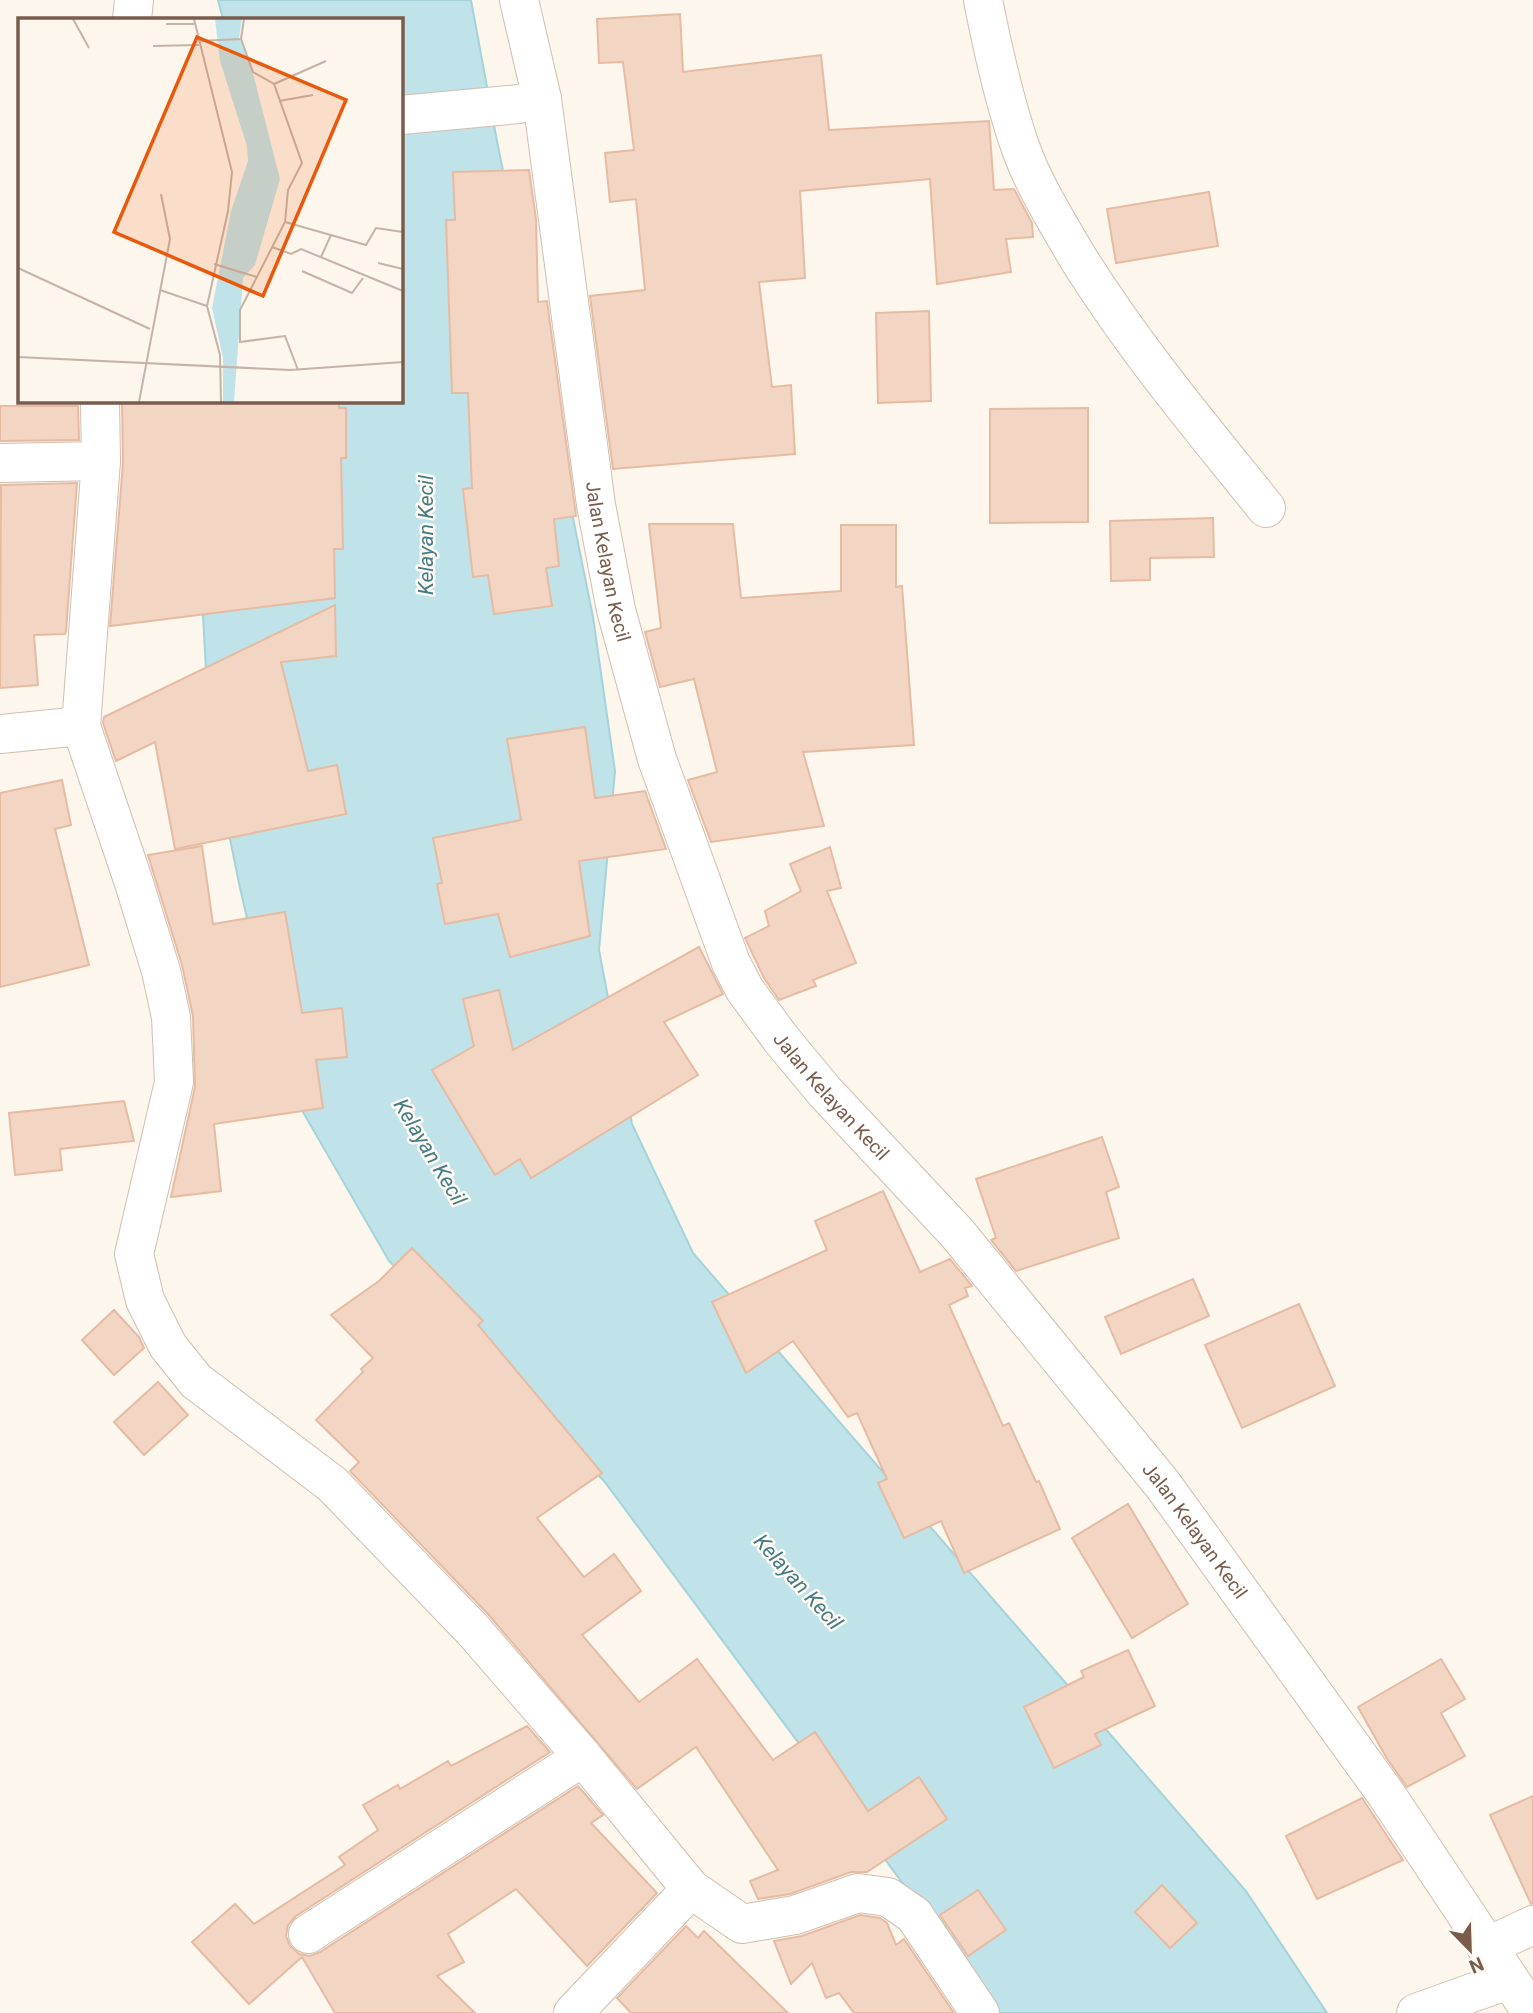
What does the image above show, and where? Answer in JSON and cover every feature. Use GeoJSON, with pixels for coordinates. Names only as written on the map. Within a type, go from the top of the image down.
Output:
{"type":"FeatureCollection","features":[{"type":"Feature","properties":{"kind":"street"},"geometry":{"type":"LineString","coordinates":[[132,18],[134,0]]}},
{"type":"Feature","properties":{"kind":"street","name":"Jalan Kelayan Kecil"},"geometry":{"type":"LineString","coordinates":[[519,0],[531,102],[596,505],[616,610],[657,759],[731,963],[745,990],[781,1039],[825,1092],[957,1233],[1163,1485],[1386,1794],[1532,2013]]}},
{"type":"Feature","properties":{"kind":"street"},"geometry":{"type":"LineString","coordinates":[[983,0],[995,59],[1021,150],[1055,219],[1104,300],[1143,355],[1266,508]]}},
{"type":"Feature","properties":{"kind":"street"},"geometry":{"type":"LineString","coordinates":[[402,115],[531,102]]}},
{"type":"Feature","properties":{"kind":"street"},"geometry":{"type":"LineString","coordinates":[[100,402],[101,461],[81,726],[134,883],[161,971],[171,1017],[174,1082],[134,1254],[145,1300],[168,1346],[196,1381],[332,1484],[472,1629],[583,1756],[691,1889],[742,1924],[796,1914],[858,1893],[888,1897],[914,1915],[980,2013]]}},
{"type":"Feature","properties":{"kind":"street"},"geometry":{"type":"LineString","coordinates":[[0,463],[101,461]]}},
{"type":"Feature","properties":{"kind":"street"},"geometry":{"type":"LineString","coordinates":[[0,734],[81,726]]}},
{"type":"Feature","properties":{"kind":"street"},"geometry":{"type":"LineString","coordinates":[[308,1934],[583,1756]]}},
{"type":"Feature","properties":{"kind":"street"},"geometry":{"type":"LineString","coordinates":[[572,2013],[691,1889]]}},
{"type":"Feature","properties":{"kind":"street"},"geometry":{"type":"LineString","coordinates":[[1486,1947],[1533,1925]]}},
{"type":"Feature","properties":{"kind":"street"},"geometry":{"type":"LineString","coordinates":[[1416,2013],[1508,1980]]}},
{"type":"Feature","properties":{"kind":"water","name":"Kelayan Kecil"},"geometry":{"type":"Polygon","coordinates":[[[218,0],[471,0],[593,617],[615,771],[599,950],[632,1124],[693,1253],[1246,1891],[1327,2013],[999,2013],[604,1481],[389,1261],[285,1081],[240,888],[210,741],[191,402],[402,402],[402,18],[223,18],[218,0]]]}},
{"type":"Feature","properties":{"kind":"building"},"geometry":{"type":"Polygon","coordinates":[[[680,14],[683,72],[821,55],[829,130],[989,121],[994,190],[1014,189],[1032,223],[1033,237],[1006,239],[1011,272],[937,284],[930,179],[800,191],[805,278],[759,282],[772,387],[791,385],[795,454],[613,469],[590,296],[645,290],[636,199],[610,202],[605,153],[634,150],[623,62],[599,63],[597,19],[680,14]]]}},
{"type":"Feature","properties":{"kind":"building"},"geometry":{"type":"Polygon","coordinates":[[[529,170],[536,219],[538,302],[547,301],[576,516],[554,519],[559,566],[546,568],[552,606],[494,614],[488,575],[473,577],[463,489],[472,488],[468,393],[452,393],[446,220],[455,220],[453,172],[529,170]]]}},
{"type":"Feature","properties":{"kind":"building"},"geometry":{"type":"Polygon","coordinates":[[[1209,192],[1218,246],[1116,263],[1107,209],[1209,192]]]}},
{"type":"Feature","properties":{"kind":"building"},"geometry":{"type":"Polygon","coordinates":[[[929,311],[931,401],[878,403],[876,313],[929,311]]]}},
{"type":"Feature","properties":{"kind":"building"},"geometry":{"type":"Polygon","coordinates":[[[122,402],[339,402],[339,408],[346,408],[346,458],[341,458],[343,549],[334,549],[335,598],[110,626],[123,463],[122,402]]]}},
{"type":"Feature","properties":{"kind":"building"},"geometry":{"type":"Polygon","coordinates":[[[0,406],[78,406],[79,440],[0,441],[0,406]]]}},
{"type":"Feature","properties":{"kind":"building"},"geometry":{"type":"Polygon","coordinates":[[[1088,408],[1088,522],[990,523],[990,409],[1088,408]]]}},
{"type":"Feature","properties":{"kind":"building"},"geometry":{"type":"Polygon","coordinates":[[[77,483],[65,634],[34,635],[38,685],[0,688],[1,485],[77,483]]]}},
{"type":"Feature","properties":{"kind":"building"},"geometry":{"type":"Polygon","coordinates":[[[1213,518],[1214,557],[1150,558],[1150,580],[1111,581],[1110,521],[1213,518]]]}},
{"type":"Feature","properties":{"kind":"building"},"geometry":{"type":"Polygon","coordinates":[[[649,524],[733,524],[741,598],[841,591],[841,525],[896,525],[896,587],[902,586],[914,745],[803,752],[824,826],[711,842],[688,780],[717,772],[694,679],[660,687],[645,632],[661,628],[649,524]]]}},
{"type":"Feature","properties":{"kind":"building"},"geometry":{"type":"Polygon","coordinates":[[[335,605],[336,656],[281,662],[308,771],[337,765],[346,814],[175,849],[155,742],[116,761],[103,723],[104,717],[335,605]]]}},
{"type":"Feature","properties":{"kind":"building"},"geometry":{"type":"Polygon","coordinates":[[[585,727],[595,798],[645,791],[666,849],[579,861],[590,936],[510,957],[498,914],[445,924],[437,884],[442,883],[433,838],[521,820],[507,739],[585,727]]]}},
{"type":"Feature","properties":{"kind":"building"},"geometry":{"type":"Polygon","coordinates":[[[62,780],[71,825],[55,829],[89,965],[0,987],[0,793],[62,780]]]}},
{"type":"Feature","properties":{"kind":"building"},"geometry":{"type":"Polygon","coordinates":[[[202,846],[213,924],[285,912],[302,1013],[342,1008],[347,1057],[316,1060],[323,1108],[214,1124],[221,1191],[171,1197],[195,1087],[193,1016],[182,965],[148,855],[202,846]]]}},
{"type":"Feature","properties":{"kind":"building"},"geometry":{"type":"Polygon","coordinates":[[[830,847],[841,888],[827,891],[856,963],[813,980],[816,986],[779,1000],[764,978],[745,938],[769,926],[765,911],[801,891],[790,864],[830,847]]]}},
{"type":"Feature","properties":{"kind":"building"},"geometry":{"type":"Polygon","coordinates":[[[699,947],[723,994],[664,1022],[698,1075],[531,1178],[520,1159],[495,1175],[432,1070],[474,1046],[463,999],[499,990],[513,1050],[699,947]]]}},
{"type":"Feature","properties":{"kind":"building"},"geometry":{"type":"Polygon","coordinates":[[[124,1101],[134,1141],[60,1149],[62,1170],[15,1175],[9,1113],[124,1101]]]}},
{"type":"Feature","properties":{"kind":"building"},"geometry":{"type":"Polygon","coordinates":[[[1102,1137],[1119,1187],[1106,1192],[1119,1238],[1016,1271],[991,1240],[996,1238],[976,1179],[1102,1137]]]}},
{"type":"Feature","properties":{"kind":"building"},"geometry":{"type":"Polygon","coordinates":[[[883,1191],[920,1272],[950,1259],[972,1286],[965,1288],[968,1296],[949,1305],[1003,1426],[1009,1423],[1060,1529],[964,1573],[941,1521],[904,1538],[878,1483],[887,1479],[857,1413],[848,1417],[793,1341],[746,1373],[712,1302],[827,1250],[815,1221],[883,1191]]]}},
{"type":"Feature","properties":{"kind":"building"},"geometry":{"type":"Polygon","coordinates":[[[412,1248],[483,1321],[478,1325],[602,1473],[537,1518],[584,1577],[614,1554],[641,1591],[582,1635],[639,1702],[697,1659],[773,1760],[815,1732],[868,1811],[919,1777],[947,1819],[867,1872],[851,1872],[790,1894],[758,1899],[750,1881],[778,1870],[696,1747],[637,1789],[488,1614],[350,1471],[359,1462],[316,1420],[363,1372],[361,1369],[373,1358],[331,1315],[379,1281],[412,1248]]]}},
{"type":"Feature","properties":{"kind":"building"},"geometry":{"type":"Polygon","coordinates":[[[1193,1279],[1209,1316],[1121,1354],[1105,1317],[1193,1279]]]}},
{"type":"Feature","properties":{"kind":"building"},"geometry":{"type":"Polygon","coordinates":[[[1299,1304],[1335,1386],[1242,1428],[1205,1345],[1299,1304]]]}},
{"type":"Feature","properties":{"kind":"building"},"geometry":{"type":"Polygon","coordinates":[[[114,1310],[139,1337],[144,1348],[114,1375],[82,1340],[114,1310]]]}},
{"type":"Feature","properties":{"kind":"building"},"geometry":{"type":"Polygon","coordinates":[[[158,1382],[188,1415],[144,1455],[114,1422],[158,1382]]]}},
{"type":"Feature","properties":{"kind":"building"},"geometry":{"type":"Polygon","coordinates":[[[1128,1504],[1188,1604],[1132,1638],[1072,1538],[1128,1504]]]}},
{"type":"Feature","properties":{"kind":"building"},"geometry":{"type":"Polygon","coordinates":[[[1128,1650],[1155,1706],[1095,1734],[1101,1745],[1054,1768],[1024,1707],[1084,1677],[1081,1671],[1128,1650]]]}},
{"type":"Feature","properties":{"kind":"building"},"geometry":{"type":"Polygon","coordinates":[[[1441,1659],[1465,1699],[1441,1713],[1465,1756],[1407,1787],[1386,1757],[1358,1707],[1441,1659]]]}},
{"type":"Feature","properties":{"kind":"building"},"geometry":{"type":"Polygon","coordinates":[[[527,1726],[550,1752],[296,1916],[288,1925],[286,1936],[290,1946],[299,1954],[310,1956],[320,1952],[578,1786],[603,1815],[591,1823],[657,1893],[587,1966],[516,1889],[448,1934],[464,1962],[437,1976],[475,2013],[335,2013],[302,1957],[249,2004],[192,1942],[235,1904],[254,1924],[345,1865],[339,1857],[378,1830],[363,1805],[398,1785],[400,1789],[448,1761],[451,1766],[527,1726]]]}},
{"type":"Feature","properties":{"kind":"building"},"geometry":{"type":"Polygon","coordinates":[[[1533,1796],[1533,1903],[1531,1904],[1490,1815],[1533,1796]]]}},
{"type":"Feature","properties":{"kind":"building"},"geometry":{"type":"Polygon","coordinates":[[[1362,1798],[1403,1860],[1317,1899],[1286,1836],[1362,1798]]]}},
{"type":"Feature","properties":{"kind":"building"},"geometry":{"type":"Polygon","coordinates":[[[1162,1885],[1197,1923],[1170,1948],[1135,1912],[1162,1885]]]}},
{"type":"Feature","properties":{"kind":"building"},"geometry":{"type":"Polygon","coordinates":[[[978,1890],[1006,1930],[968,1956],[940,1915],[978,1890]]]}},
{"type":"Feature","properties":{"kind":"building"},"geometry":{"type":"Polygon","coordinates":[[[860,1915],[880,1918],[887,1923],[896,1945],[904,1939],[954,2013],[854,2013],[839,1993],[826,1998],[812,1963],[791,1984],[774,1941],[802,1936],[860,1915]]]}},
{"type":"Feature","properties":{"kind":"building"},"geometry":{"type":"Polygon","coordinates":[[[686,1926],[698,1938],[704,1931],[788,2013],[631,2013],[617,1998],[686,1926]]]}}]}
